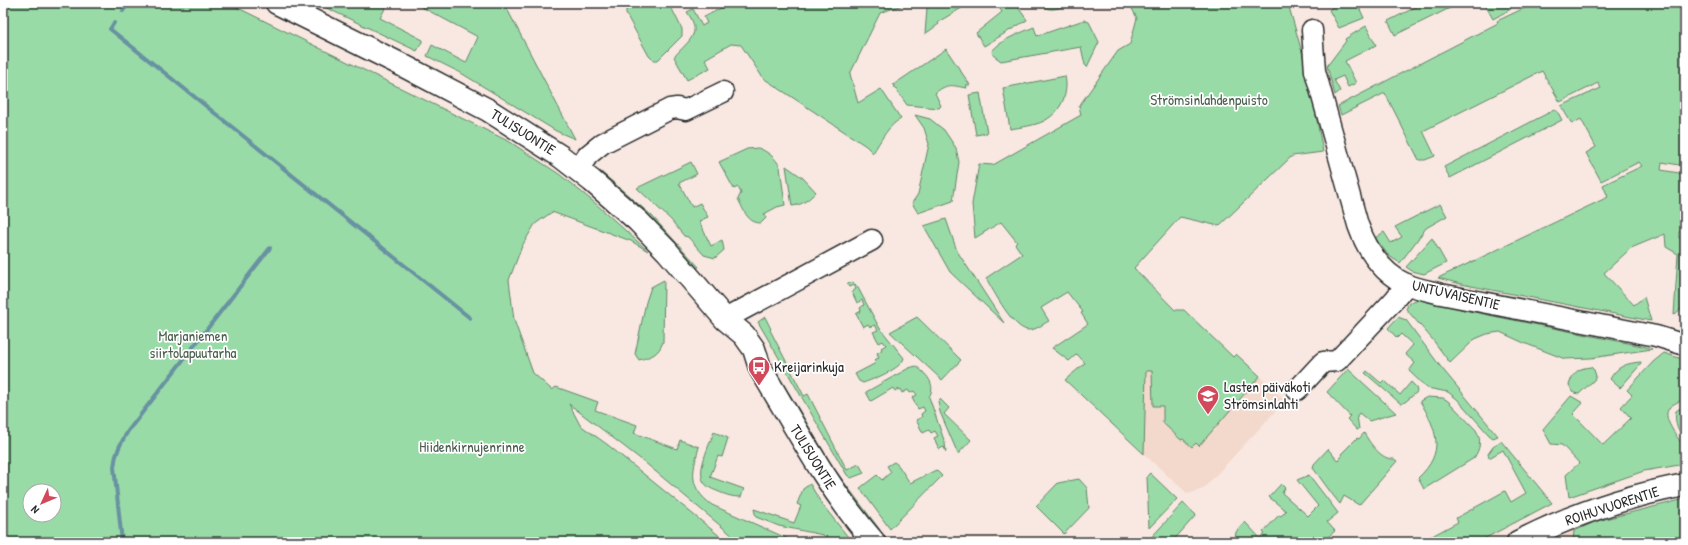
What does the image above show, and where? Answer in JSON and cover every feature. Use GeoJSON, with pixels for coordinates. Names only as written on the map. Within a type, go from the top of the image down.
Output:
{"type":"FeatureCollection","features":[{"type":"Feature","properties":{"kind":"main road","name":"TULISUONTIE"},"geometry":{"type":"LineString","coordinates":[[277,3],[406,67],[488,110],[524,132],[578,170],[638,221],[688,274],[725,319],[744,335],[754,349],[760,368],[820,470],[845,507],[874,542]]}},
{"type":"Feature","properties":{"kind":"main road","name":"ROIHUVUORENTIE"},"geometry":{"type":"LineString","coordinates":[[1518,542],[1582,513],[1646,493],[1685,485]]}},
{"type":"Feature","properties":{"kind":"street","name":"UNTUVAISENTIE"},"geometry":{"type":"LineString","coordinates":[[1312,30],[1315,71],[1358,225],[1364,242],[1372,255],[1388,272],[1407,284],[1441,294],[1663,338],[1685,345]]}},
{"type":"Feature","properties":{"kind":"street"},"geometry":{"type":"LineString","coordinates":[[578,170],[588,155],[603,143],[670,109],[676,108],[686,110],[723,92]]}},
{"type":"Feature","properties":{"kind":"street"},"geometry":{"type":"LineString","coordinates":[[725,319],[872,240]]}},
{"type":"Feature","properties":{"kind":"street"},"geometry":{"type":"LineString","coordinates":[[1297,390],[1323,362],[1337,361],[1395,300],[1407,284]]}},
{"type":"Feature","properties":{"kind":"shaded area","name":"Lasten päiväkoti Strömsinlahti"},"geometry":{"type":"Polygon","coordinates":[[[1184,310],[1233,357],[1236,354],[1285,401],[1203,489],[1188,494],[1144,454],[1145,371],[1184,310]]]}},
{"type":"Feature","properties":{"kind":"shaded area"},"geometry":{"type":"Polygon","coordinates":[[[1574,531],[1573,542],[1551,542],[1574,531]]]}},
{"type":"Feature","properties":{"kind":"green space"},"geometry":{"type":"Polygon","coordinates":[[[3,3],[228,3],[510,142],[559,174],[595,203],[648,251],[631,241],[552,212],[535,224],[522,246],[509,280],[514,320],[533,373],[552,390],[556,387],[598,402],[595,410],[637,425],[634,433],[677,449],[680,440],[699,447],[694,472],[695,486],[704,498],[712,505],[793,541],[811,540],[816,542],[740,542],[643,461],[569,404],[580,425],[608,445],[727,542],[3,542],[3,3]]]}},
{"type":"Feature","properties":{"kind":"green space"},"geometry":{"type":"Polygon","coordinates":[[[316,3],[388,3],[380,18],[423,40],[417,51],[316,3]]]}},
{"type":"Feature","properties":{"kind":"green space"},"geometry":{"type":"Polygon","coordinates":[[[414,3],[507,3],[505,5],[575,139],[556,131],[461,73],[427,56],[432,45],[466,63],[478,37],[414,3]]]}},
{"type":"Feature","properties":{"kind":"green space"},"geometry":{"type":"Polygon","coordinates":[[[626,3],[669,3],[682,29],[682,36],[658,60],[653,60],[649,56],[626,14],[626,3]]]}},
{"type":"Feature","properties":{"kind":"green space"},"geometry":{"type":"Polygon","coordinates":[[[728,3],[908,3],[880,13],[850,74],[858,103],[881,89],[901,119],[889,129],[873,153],[866,146],[763,78],[741,45],[731,44],[705,59],[710,68],[687,80],[674,57],[689,41],[694,31],[692,20],[687,12],[693,9],[702,26],[707,23],[704,17],[727,5],[728,3]]]}},
{"type":"Feature","properties":{"kind":"green space"},"geometry":{"type":"Polygon","coordinates":[[[922,3],[970,3],[938,22],[939,24],[925,34],[927,8],[922,3]]]}},
{"type":"Feature","properties":{"kind":"green space"},"geometry":{"type":"Polygon","coordinates":[[[996,3],[1015,3],[1027,20],[984,46],[976,33],[1002,12],[996,3]]]}},
{"type":"Feature","properties":{"kind":"green space"},"geometry":{"type":"Polygon","coordinates":[[[1041,3],[1073,3],[1052,9],[1044,7],[1041,3]]]}},
{"type":"Feature","properties":{"kind":"green space","name":"Strömsinlahdenpuisto"},"geometry":{"type":"Polygon","coordinates":[[[1129,3],[1294,3],[1289,7],[1308,73],[1323,152],[1292,156],[1219,226],[1180,217],[1134,268],[1175,310],[1184,310],[1233,357],[1236,354],[1260,376],[1199,446],[1196,443],[1192,447],[1183,439],[1181,440],[1163,423],[1163,406],[1153,406],[1152,371],[1146,371],[1144,454],[1065,380],[1085,363],[1077,354],[1069,361],[1052,348],[1088,324],[1081,313],[1083,312],[1067,292],[1041,308],[1049,321],[1032,330],[1023,329],[1004,309],[986,278],[1022,254],[1015,244],[1017,242],[1001,222],[975,238],[972,204],[979,164],[993,165],[1081,115],[1079,106],[1118,51],[1130,44],[1137,18],[1129,3]]]}},
{"type":"Feature","properties":{"kind":"green space"},"geometry":{"type":"Polygon","coordinates":[[[1338,3],[1357,3],[1364,18],[1339,28],[1329,10],[1338,3]]]}},
{"type":"Feature","properties":{"kind":"green space"},"geometry":{"type":"Polygon","coordinates":[[[1424,3],[1460,3],[1395,35],[1388,21],[1424,3]]]}},
{"type":"Feature","properties":{"kind":"green space"},"geometry":{"type":"Polygon","coordinates":[[[1484,3],[1508,3],[1511,9],[1493,19],[1484,3]]]}},
{"type":"Feature","properties":{"kind":"green space"},"geometry":{"type":"Polygon","coordinates":[[[1535,3],[1685,3],[1685,166],[1662,162],[1661,170],[1685,174],[1685,229],[1679,232],[1679,238],[1685,236],[1685,305],[1674,315],[1678,254],[1666,247],[1665,234],[1631,248],[1604,273],[1634,305],[1644,297],[1651,321],[1461,284],[1438,278],[1608,197],[1603,185],[1642,166],[1639,162],[1601,181],[1586,153],[1596,147],[1581,119],[1572,124],[1561,106],[1601,88],[1598,83],[1560,102],[1542,71],[1423,131],[1435,156],[1425,160],[1419,160],[1385,93],[1341,115],[1338,106],[1498,23],[1497,21],[1535,3]]]}},
{"type":"Feature","properties":{"kind":"green space"},"geometry":{"type":"Polygon","coordinates":[[[1084,20],[1089,22],[1099,42],[1087,67],[1085,65],[1081,47],[1001,61],[993,55],[992,51],[1001,43],[1034,27],[1037,36],[1084,20]]]}},
{"type":"Feature","properties":{"kind":"green space"},"geometry":{"type":"Polygon","coordinates":[[[1366,26],[1376,45],[1345,61],[1356,83],[1348,87],[1343,76],[1334,80],[1340,91],[1335,95],[1327,66],[1346,41],[1345,39],[1366,26]]]}},
{"type":"Feature","properties":{"kind":"green space"},"geometry":{"type":"Polygon","coordinates":[[[946,49],[970,85],[966,85],[967,88],[947,86],[935,93],[941,106],[939,108],[907,105],[893,85],[946,49]]]}},
{"type":"Feature","properties":{"kind":"green space"},"geometry":{"type":"Polygon","coordinates":[[[1065,76],[1065,96],[1055,113],[1040,123],[1010,129],[1003,88],[1065,76]]]}},
{"type":"Feature","properties":{"kind":"green space"},"geometry":{"type":"Polygon","coordinates":[[[980,93],[987,133],[976,135],[969,95],[980,93]]]}},
{"type":"Feature","properties":{"kind":"green space"},"geometry":{"type":"Polygon","coordinates":[[[1554,110],[1557,111],[1562,120],[1450,178],[1444,167],[1554,110]]]}},
{"type":"Feature","properties":{"kind":"green space"},"geometry":{"type":"Polygon","coordinates":[[[915,115],[930,119],[944,130],[956,148],[959,162],[953,201],[918,213],[912,203],[918,194],[929,144],[924,128],[915,115]]]}},
{"type":"Feature","properties":{"kind":"green space"},"geometry":{"type":"Polygon","coordinates":[[[758,148],[771,155],[780,167],[785,205],[777,207],[764,214],[766,218],[761,223],[752,221],[746,215],[738,199],[741,193],[738,187],[734,189],[719,162],[747,149],[758,148]]]}},
{"type":"Feature","properties":{"kind":"green space"},"geometry":{"type":"Polygon","coordinates":[[[691,162],[697,174],[679,183],[692,207],[700,203],[708,217],[699,221],[711,246],[722,240],[724,250],[715,258],[704,255],[688,237],[684,236],[671,220],[637,188],[691,162]]]}},
{"type":"Feature","properties":{"kind":"green space"},"geometry":{"type":"Polygon","coordinates":[[[786,166],[803,178],[816,192],[803,203],[792,206],[786,166]]]}},
{"type":"Feature","properties":{"kind":"green space"},"geometry":{"type":"Polygon","coordinates":[[[600,171],[651,215],[699,267],[693,270],[597,173],[600,171]]]}},
{"type":"Feature","properties":{"kind":"green space"},"geometry":{"type":"Polygon","coordinates":[[[1440,204],[1447,216],[1426,228],[1400,263],[1389,256],[1375,238],[1384,232],[1391,243],[1402,237],[1395,227],[1440,204]]]}},
{"type":"Feature","properties":{"kind":"green space"},"geometry":{"type":"Polygon","coordinates":[[[946,219],[957,251],[1004,323],[950,272],[924,226],[946,219]]]}},
{"type":"Feature","properties":{"kind":"green space"},"geometry":{"type":"Polygon","coordinates":[[[1432,238],[1446,263],[1424,274],[1412,271],[1406,267],[1432,238]]]}},
{"type":"Feature","properties":{"kind":"green space"},"geometry":{"type":"Polygon","coordinates":[[[664,280],[663,342],[657,352],[639,360],[635,354],[646,302],[651,287],[664,280]]]}},
{"type":"Feature","properties":{"kind":"green space"},"geometry":{"type":"Polygon","coordinates":[[[853,282],[857,286],[879,327],[904,358],[902,362],[893,370],[863,383],[859,381],[855,374],[876,363],[874,360],[879,358],[877,353],[886,345],[883,341],[879,343],[873,332],[878,330],[875,325],[870,327],[868,324],[863,327],[856,314],[861,311],[860,308],[864,305],[862,300],[857,303],[852,292],[856,289],[854,285],[849,287],[847,284],[853,282]]]}},
{"type":"Feature","properties":{"kind":"green space"},"geometry":{"type":"Polygon","coordinates":[[[1418,299],[1424,299],[1464,310],[1652,349],[1591,358],[1565,359],[1500,332],[1487,334],[1475,339],[1450,363],[1433,340],[1406,309],[1409,303],[1418,299]]]}},
{"type":"Feature","properties":{"kind":"green space"},"geometry":{"type":"Polygon","coordinates":[[[765,317],[771,329],[770,330],[804,396],[808,394],[847,470],[859,464],[864,473],[851,478],[847,475],[758,322],[765,317]]]}},
{"type":"Feature","properties":{"kind":"green space"},"geometry":{"type":"Polygon","coordinates":[[[917,317],[961,360],[942,380],[890,332],[917,317]]]}},
{"type":"Feature","properties":{"kind":"green space"},"geometry":{"type":"Polygon","coordinates":[[[1398,317],[1406,320],[1440,366],[1498,436],[1493,438],[1489,435],[1457,399],[1448,392],[1427,388],[1409,371],[1415,363],[1405,354],[1413,345],[1401,334],[1397,338],[1388,328],[1398,317]]]}},
{"type":"Feature","properties":{"kind":"green space"},"geometry":{"type":"Polygon","coordinates":[[[759,343],[835,470],[880,530],[876,534],[812,443],[759,343]]]}},
{"type":"Feature","properties":{"kind":"green space"},"geometry":{"type":"Polygon","coordinates":[[[1664,353],[1685,360],[1685,399],[1669,408],[1667,418],[1685,451],[1685,464],[1644,471],[1569,497],[1566,475],[1579,463],[1562,445],[1551,444],[1543,429],[1571,396],[1583,403],[1573,414],[1603,445],[1631,418],[1621,407],[1632,395],[1627,390],[1653,362],[1664,353]]]}},
{"type":"Feature","properties":{"kind":"green space"},"geometry":{"type":"Polygon","coordinates":[[[1641,362],[1641,364],[1620,388],[1610,379],[1619,368],[1631,363],[1641,362]]]}},
{"type":"Feature","properties":{"kind":"green space"},"geometry":{"type":"Polygon","coordinates":[[[916,366],[927,376],[931,384],[932,388],[929,397],[945,443],[946,452],[944,447],[939,449],[934,438],[938,436],[935,431],[931,433],[929,430],[923,433],[916,420],[922,417],[921,414],[925,411],[923,407],[918,409],[912,398],[917,395],[914,391],[910,393],[908,390],[902,393],[900,389],[895,391],[893,388],[871,401],[866,392],[909,368],[916,366]]]}},
{"type":"Feature","properties":{"kind":"green space"},"geometry":{"type":"Polygon","coordinates":[[[1591,367],[1596,376],[1594,380],[1579,394],[1574,393],[1569,385],[1572,377],[1579,370],[1591,367]]]}},
{"type":"Feature","properties":{"kind":"green space"},"geometry":{"type":"Polygon","coordinates":[[[1348,369],[1396,413],[1369,421],[1359,413],[1357,416],[1359,429],[1357,430],[1347,419],[1350,416],[1327,392],[1348,369]]]}},
{"type":"Feature","properties":{"kind":"green space"},"geometry":{"type":"Polygon","coordinates":[[[1367,371],[1381,383],[1384,380],[1400,395],[1411,382],[1416,387],[1417,392],[1401,404],[1365,373],[1367,371]]]}},
{"type":"Feature","properties":{"kind":"green space"},"geometry":{"type":"Polygon","coordinates":[[[1427,397],[1443,398],[1448,401],[1476,430],[1480,444],[1474,458],[1424,489],[1418,478],[1433,459],[1436,441],[1431,422],[1420,401],[1427,397]]]}},
{"type":"Feature","properties":{"kind":"green space"},"geometry":{"type":"Polygon","coordinates":[[[940,399],[949,408],[944,414],[971,440],[958,454],[940,412],[938,401],[940,399]]]}},
{"type":"Feature","properties":{"kind":"green space"},"geometry":{"type":"Polygon","coordinates":[[[1685,405],[1685,439],[1677,426],[1676,411],[1685,405]]]}},
{"type":"Feature","properties":{"kind":"green space"},"geometry":{"type":"Polygon","coordinates":[[[714,432],[728,438],[722,457],[718,456],[710,477],[744,489],[741,497],[729,496],[712,489],[703,480],[701,472],[703,461],[714,432]]]}},
{"type":"Feature","properties":{"kind":"green space"},"geometry":{"type":"Polygon","coordinates":[[[1364,433],[1380,454],[1397,461],[1359,505],[1344,496],[1340,504],[1313,468],[1314,464],[1328,449],[1338,461],[1342,456],[1341,454],[1364,433]]]}},
{"type":"Feature","properties":{"kind":"green space"},"geometry":{"type":"Polygon","coordinates":[[[1501,441],[1552,503],[1478,542],[1429,542],[1432,540],[1430,537],[1458,522],[1456,518],[1505,491],[1511,502],[1526,493],[1503,450],[1489,458],[1488,454],[1493,447],[1501,441]]]}},
{"type":"Feature","properties":{"kind":"green space"},"geometry":{"type":"Polygon","coordinates":[[[894,462],[898,465],[910,483],[936,470],[942,476],[890,529],[860,488],[877,475],[882,480],[891,472],[887,466],[894,462]]]}},
{"type":"Feature","properties":{"kind":"green space"},"geometry":{"type":"Polygon","coordinates":[[[1150,473],[1177,499],[1149,528],[1147,476],[1150,473]]]}},
{"type":"Feature","properties":{"kind":"green space"},"geometry":{"type":"Polygon","coordinates":[[[1309,475],[1338,513],[1327,522],[1335,531],[1322,542],[1239,542],[1235,539],[1236,532],[1245,522],[1260,538],[1265,534],[1263,532],[1279,515],[1281,516],[1286,511],[1269,497],[1281,484],[1285,488],[1282,493],[1308,516],[1318,506],[1297,480],[1309,475]]]}},
{"type":"Feature","properties":{"kind":"green space"},"geometry":{"type":"Polygon","coordinates":[[[1079,479],[1087,488],[1089,508],[1064,534],[1036,506],[1058,483],[1079,479]]]}},
{"type":"Feature","properties":{"kind":"green space"},"geometry":{"type":"Polygon","coordinates":[[[810,484],[821,503],[852,542],[834,542],[823,535],[779,526],[756,517],[754,509],[794,523],[801,506],[797,504],[803,489],[810,484]]]}},
{"type":"Feature","properties":{"kind":"green space"},"geometry":{"type":"Polygon","coordinates":[[[1685,499],[1685,542],[1573,542],[1574,531],[1597,521],[1685,499]]]}},
{"type":"Feature","properties":{"kind":"green space"},"geometry":{"type":"Polygon","coordinates":[[[1183,503],[1196,515],[1172,542],[1147,542],[1183,503]]]}},
{"type":"Feature","properties":{"kind":"waterway"},"geometry":{"type":"LineString","coordinates":[[123,11],[128,3]]}},
{"type":"Feature","properties":{"kind":"waterway"},"geometry":{"type":"LineString","coordinates":[[114,23],[110,29],[470,318]]}},
{"type":"Feature","properties":{"kind":"waterway"},"geometry":{"type":"LineString","coordinates":[[122,542],[114,467],[117,453],[121,444],[128,431],[270,248]]}},
{"type":"Feature","properties":{"kind":"place","name":"Kreijarinkuja"},"geometry":{"type":"Point","coordinates":[759,386]}},
{"type":"Feature","properties":{"kind":"place","name":"Lasten päiväkoti Strömsinlahti"},"geometry":{"type":"Point","coordinates":[1208,416]}},
{"type":"Feature","properties":{"kind":"park label","name":"Marjaniemen siirtolapuutarha"},"geometry":{"type":"Point","coordinates":[193,344]}},
{"type":"Feature","properties":{"kind":"park label","name":"Hiidenkirnujenrinne"},"geometry":{"type":"Point","coordinates":[472,447]}}]}
